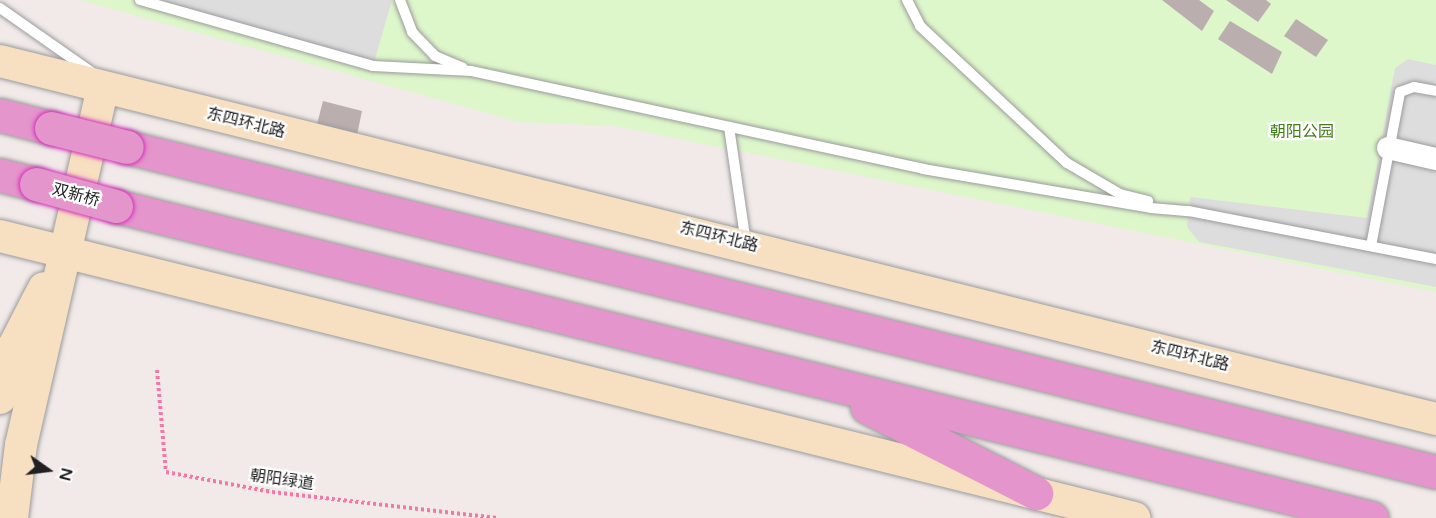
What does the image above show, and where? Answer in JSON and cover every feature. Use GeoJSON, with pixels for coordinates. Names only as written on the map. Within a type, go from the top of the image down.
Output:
{"type":"FeatureCollection","features":[{"type":"Feature","properties":{"kind":"highway"},"geometry":{"type":"LineString","coordinates":[[0,115],[1436,472]]}},
{"type":"Feature","properties":{"kind":"highway","name":"双新桥"},"geometry":{"type":"LineString","coordinates":[[0,175],[817,381]]}},
{"type":"Feature","properties":{"kind":"highway"},"geometry":{"type":"LineString","coordinates":[[817,381],[1036,493]]}},
{"type":"Feature","properties":{"kind":"highway"},"geometry":{"type":"LineString","coordinates":[[817,381],[1372,518]]}},
{"type":"Feature","properties":{"kind":"street","name":"东四环北路"},"geometry":{"type":"LineString","coordinates":[[0,61],[746,244],[1436,419]]}},
{"type":"Feature","properties":{"kind":"street"},"geometry":{"type":"LineString","coordinates":[[12,518],[21,445],[63,253],[104,88]]}},
{"type":"Feature","properties":{"kind":"street"},"geometry":{"type":"LineString","coordinates":[[1388,148],[1436,159]]}},
{"type":"Feature","properties":{"kind":"street"},"geometry":{"type":"LineString","coordinates":[[0,236],[1134,518]]}},
{"type":"Feature","properties":{"kind":"street"},"geometry":{"type":"LineString","coordinates":[[0,398],[14,346],[63,253]]}},
{"type":"Feature","properties":{"kind":"lane"},"geometry":{"type":"LineString","coordinates":[[140,0],[373,66],[471,71],[922,169],[1151,208],[1189,211]]}},
{"type":"Feature","properties":{"kind":"lane"},"geometry":{"type":"LineString","coordinates":[[400,0],[412,32],[435,56],[471,71]]}},
{"type":"Feature","properties":{"kind":"lane"},"geometry":{"type":"LineString","coordinates":[[907,0],[920,26],[1067,163],[1120,194],[1189,211],[1436,259]]}},
{"type":"Feature","properties":{"kind":"lane"},"geometry":{"type":"LineString","coordinates":[[0,8],[93,72],[104,88]]}},
{"type":"Feature","properties":{"kind":"lane"},"geometry":{"type":"LineString","coordinates":[[1371,246],[1388,148],[1401,92],[1414,87],[1436,91]]}},
{"type":"Feature","properties":{"kind":"lane"},"geometry":{"type":"LineString","coordinates":[[729,128],[746,244]]}},
{"type":"Feature","properties":{"kind":"path","name":"朝阳绿道"},"geometry":{"type":"LineString","coordinates":[[157,370],[166,472],[272,492],[498,518]]}},
{"type":"Feature","properties":{"kind":"green space","name":"朝阳公园"},"geometry":{"type":"Polygon","coordinates":[[[80,0],[1436,0],[1436,292],[615,126],[519,122],[80,0]]]}},
{"type":"Feature","properties":{"kind":"shaded area"},"geometry":{"type":"Polygon","coordinates":[[[140,0],[392,0],[373,66],[140,0]]]}},
{"type":"Feature","properties":{"kind":"shaded area"},"geometry":{"type":"Polygon","coordinates":[[[1408,59],[1436,65],[1436,287],[1199,242],[1187,227],[1190,197],[1367,218],[1395,68],[1408,59]]]}},
{"type":"Feature","properties":{"kind":"building"},"geometry":{"type":"Polygon","coordinates":[[[1162,0],[1199,0],[1214,11],[1202,31],[1162,0]]]}},
{"type":"Feature","properties":{"kind":"building"},"geometry":{"type":"Polygon","coordinates":[[[1226,0],[1266,0],[1271,4],[1258,22],[1226,0]]]}},
{"type":"Feature","properties":{"kind":"building"},"geometry":{"type":"Polygon","coordinates":[[[1296,19],[1328,40],[1316,57],[1284,36],[1296,19]]]}},
{"type":"Feature","properties":{"kind":"building"},"geometry":{"type":"Polygon","coordinates":[[[1230,21],[1282,52],[1272,74],[1218,39],[1230,21]]]}},
{"type":"Feature","properties":{"kind":"building"},"geometry":{"type":"Polygon","coordinates":[[[323,101],[362,111],[357,135],[317,124],[323,101]]]}}]}
